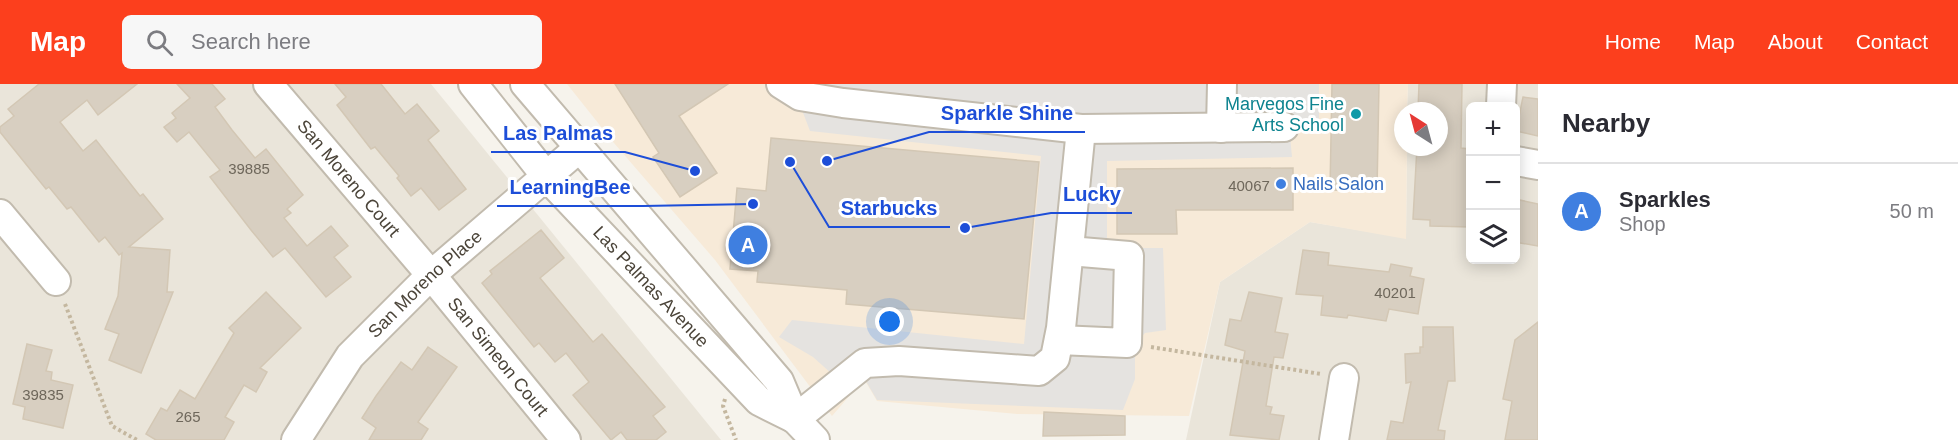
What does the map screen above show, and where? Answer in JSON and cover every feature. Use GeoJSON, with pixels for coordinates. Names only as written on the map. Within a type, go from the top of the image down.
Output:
{"type":"FeatureCollection","features":[{"type":"Feature","properties":{"kind":"street","name":"San Moreno Court"},"geometry":{"type":"LineString","coordinates":[[268,84],[431,275]]}},
{"type":"Feature","properties":{"kind":"street","name":"Las Palmas Avenue"},"geometry":{"type":"LineString","coordinates":[[473,84],[546,177],[759,401],[795,419],[815,440]]}},
{"type":"Feature","properties":{"kind":"street","name":"Las Palmas Avenue"},"geometry":{"type":"LineString","coordinates":[[525,84],[578,149],[779,381],[795,419]]}},
{"type":"Feature","properties":{"kind":"street"},"geometry":{"type":"LineString","coordinates":[[781,84],[800,96],[843,103],[1081,129],[1284,127]]}},
{"type":"Feature","properties":{"kind":"street"},"geometry":{"type":"LineString","coordinates":[[1221,128],[1222,84]]}},
{"type":"Feature","properties":{"kind":"street"},"geometry":{"type":"LineString","coordinates":[[1501,102],[1502,84]]}},
{"type":"Feature","properties":{"kind":"street"},"geometry":{"type":"LineString","coordinates":[[795,419],[865,363],[898,361],[1039,371],[1055,358],[1059,340],[1081,129]]}},
{"type":"Feature","properties":{"kind":"street","name":"San Moreno Place"},"geometry":{"type":"LineString","coordinates":[[296,440],[350,356],[431,275],[578,149]]}},
{"type":"Feature","properties":{"kind":"street"},"geometry":{"type":"LineString","coordinates":[[1520,162],[1538,165]]}},
{"type":"Feature","properties":{"kind":"street"},"geometry":{"type":"LineString","coordinates":[[0,214],[56,280]]}},
{"type":"Feature","properties":{"kind":"street"},"geometry":{"type":"LineString","coordinates":[[1059,340],[1128,343],[1130,256],[1069,251]]}},
{"type":"Feature","properties":{"kind":"street","name":"San Simeon Court"},"geometry":{"type":"LineString","coordinates":[[431,275],[566,440]]}},
{"type":"Feature","properties":{"kind":"street"},"geometry":{"type":"LineString","coordinates":[[1334,440],[1344,378]]}},
{"type":"Feature","properties":{"kind":"path"},"geometry":{"type":"LineString","coordinates":[[56,280],[111,426],[137,440]]}},
{"type":"Feature","properties":{"kind":"path"},"geometry":{"type":"LineString","coordinates":[[1147,346],[1344,378]]}},
{"type":"Feature","properties":{"kind":"shaded area"},"geometry":{"type":"Polygon","coordinates":[[[0,84],[431,84],[721,440],[0,440],[0,84]]]}},
{"type":"Feature","properties":{"kind":"shaded area"},"geometry":{"type":"Polygon","coordinates":[[[567,84],[1408,84],[1407,102],[1394,102],[1394,156],[1407,156],[1406,239],[1310,222],[1220,282],[1189,416],[1017,414],[877,401],[864,379],[832,416],[715,260],[614,143],[567,84]]]}},
{"type":"Feature","properties":{"kind":"shaded area"},"geometry":{"type":"Polygon","coordinates":[[[801,84],[1319,84],[1319,121],[1290,136],[1292,157],[1107,161],[1107,248],[1163,248],[1166,330],[1145,333],[1135,344],[1135,379],[1123,410],[877,400],[864,378],[851,391],[813,357],[779,337],[792,320],[1024,344],[1041,156],[810,131],[802,110],[801,84]]]}},
{"type":"Feature","properties":{"kind":"shaded area"},"geometry":{"type":"Polygon","coordinates":[[[1408,84],[1538,84],[1538,440],[1186,440],[1220,282],[1310,222],[1406,238],[1407,156],[1448,156],[1448,102],[1407,102],[1408,84]]]}},
{"type":"Feature","properties":{"kind":"building"},"geometry":{"type":"Polygon","coordinates":[[[39,84],[137,84],[98,115],[87,100],[60,122],[83,151],[96,140],[140,196],[143,194],[163,219],[129,247],[170,250],[167,292],[173,292],[141,373],[109,360],[119,334],[105,329],[118,296],[122,253],[119,255],[105,237],[99,242],[71,207],[67,209],[49,187],[46,189],[0,132],[0,127],[14,116],[8,109],[39,84]]]}},
{"type":"Feature","properties":{"kind":"building"},"geometry":{"type":"Polygon","coordinates":[[[177,84],[212,84],[225,99],[215,107],[232,130],[255,158],[266,149],[303,195],[287,209],[291,213],[284,218],[307,246],[331,226],[348,246],[334,257],[351,277],[326,297],[285,248],[273,257],[210,177],[220,170],[189,132],[177,142],[164,127],[176,118],[172,113],[190,98],[177,84]]]}},
{"type":"Feature","properties":{"kind":"building"},"geometry":{"type":"Polygon","coordinates":[[[335,84],[381,84],[405,114],[417,104],[439,131],[428,140],[466,189],[439,210],[421,188],[411,196],[397,178],[399,176],[375,147],[371,149],[337,105],[346,97],[335,84]]]}},
{"type":"Feature","properties":{"kind":"building"},"geometry":{"type":"Polygon","coordinates":[[[615,84],[728,84],[679,116],[717,173],[680,197],[653,157],[659,153],[615,84]]]}},
{"type":"Feature","properties":{"kind":"building"},"geometry":{"type":"Polygon","coordinates":[[[1332,84],[1379,84],[1377,191],[1330,190],[1332,84]]]}},
{"type":"Feature","properties":{"kind":"building"},"geometry":{"type":"Polygon","coordinates":[[[1419,84],[1462,84],[1461,148],[1466,149],[1466,227],[1430,226],[1430,220],[1413,219],[1416,156],[1448,156],[1448,102],[1418,102],[1419,84]]]}},
{"type":"Feature","properties":{"kind":"building"},"geometry":{"type":"Polygon","coordinates":[[[1523,97],[1538,99],[1538,136],[1520,132],[1523,97]]]}},
{"type":"Feature","properties":{"kind":"building"},"geometry":{"type":"Polygon","coordinates":[[[771,138],[1039,162],[1024,319],[846,304],[847,290],[757,282],[758,271],[730,269],[737,188],[766,191],[771,138]]]}},
{"type":"Feature","properties":{"kind":"building"},"geometry":{"type":"Polygon","coordinates":[[[1293,168],[1293,210],[1176,210],[1177,234],[1117,234],[1117,169],[1293,168]]]}},
{"type":"Feature","properties":{"kind":"building"},"geometry":{"type":"Polygon","coordinates":[[[1520,200],[1538,204],[1538,246],[1520,243],[1520,200]]]}},
{"type":"Feature","properties":{"kind":"building"},"geometry":{"type":"Polygon","coordinates":[[[541,230],[564,258],[540,278],[593,342],[602,334],[665,407],[653,416],[666,432],[656,440],[627,440],[621,432],[611,440],[573,395],[589,382],[566,353],[555,362],[539,343],[534,347],[482,283],[492,274],[490,271],[541,230]]]}},
{"type":"Feature","properties":{"kind":"building"},"geometry":{"type":"Polygon","coordinates":[[[1303,250],[1329,253],[1328,265],[1389,272],[1391,264],[1412,268],[1410,276],[1424,279],[1418,314],[1389,309],[1386,321],[1348,315],[1347,318],[1321,315],[1323,296],[1296,294],[1303,250]]]}},
{"type":"Feature","properties":{"kind":"building"},"geometry":{"type":"Polygon","coordinates":[[[266,292],[301,328],[260,368],[267,372],[256,392],[244,385],[225,417],[234,422],[224,440],[156,440],[146,434],[161,408],[167,411],[180,390],[195,399],[234,333],[229,328],[266,292]]]}},
{"type":"Feature","properties":{"kind":"building"},"geometry":{"type":"Polygon","coordinates":[[[1249,292],[1282,298],[1275,332],[1288,334],[1283,358],[1274,357],[1266,406],[1272,407],[1270,414],[1284,416],[1279,440],[1230,435],[1245,351],[1225,345],[1230,319],[1241,321],[1249,292]]]}},
{"type":"Feature","properties":{"kind":"building"},"geometry":{"type":"Polygon","coordinates":[[[1538,322],[1538,440],[1505,440],[1512,401],[1503,399],[1515,340],[1538,322]]]}},
{"type":"Feature","properties":{"kind":"building"},"geometry":{"type":"Polygon","coordinates":[[[1423,327],[1453,327],[1455,381],[1448,381],[1438,430],[1445,431],[1444,440],[1387,440],[1391,421],[1403,423],[1411,382],[1406,383],[1405,354],[1420,353],[1420,347],[1423,347],[1423,327]]]}},
{"type":"Feature","properties":{"kind":"building"},"geometry":{"type":"Polygon","coordinates":[[[27,344],[52,350],[46,371],[52,372],[51,380],[73,385],[63,428],[23,419],[25,407],[13,404],[27,344]]]}},
{"type":"Feature","properties":{"kind":"building"},"geometry":{"type":"Polygon","coordinates":[[[428,347],[457,367],[418,422],[428,429],[421,440],[369,440],[376,428],[362,418],[401,362],[412,370],[428,347]]]}},
{"type":"Feature","properties":{"kind":"building"},"geometry":{"type":"Polygon","coordinates":[[[1044,412],[1125,416],[1125,435],[1043,436],[1044,412]]]}},
{"type":"Feature","properties":{"kind":"place","name":"Marvegos Fine Arts School"},"geometry":{"type":"Point","coordinates":[1356,114]}},
{"type":"Feature","properties":{"kind":"place","name":"Sparkle Shine"},"geometry":{"type":"Point","coordinates":[827,161]}},
{"type":"Feature","properties":{"kind":"place","name":"Starbucks"},"geometry":{"type":"Point","coordinates":[790,162]}},
{"type":"Feature","properties":{"kind":"place","name":"Las Palmas"},"geometry":{"type":"Point","coordinates":[695,171]}},
{"type":"Feature","properties":{"kind":"place","name":"Nails Salon"},"geometry":{"type":"Point","coordinates":[1281,184]}},
{"type":"Feature","properties":{"kind":"place","name":"LearningBee"},"geometry":{"type":"Point","coordinates":[753,204]}},
{"type":"Feature","properties":{"kind":"place","name":"Lucky"},"geometry":{"type":"Point","coordinates":[965,228]}},
{"type":"Feature","properties":{"kind":"place","name":"Sparkles"},"geometry":{"type":"Point","coordinates":[748,245]}}]}
